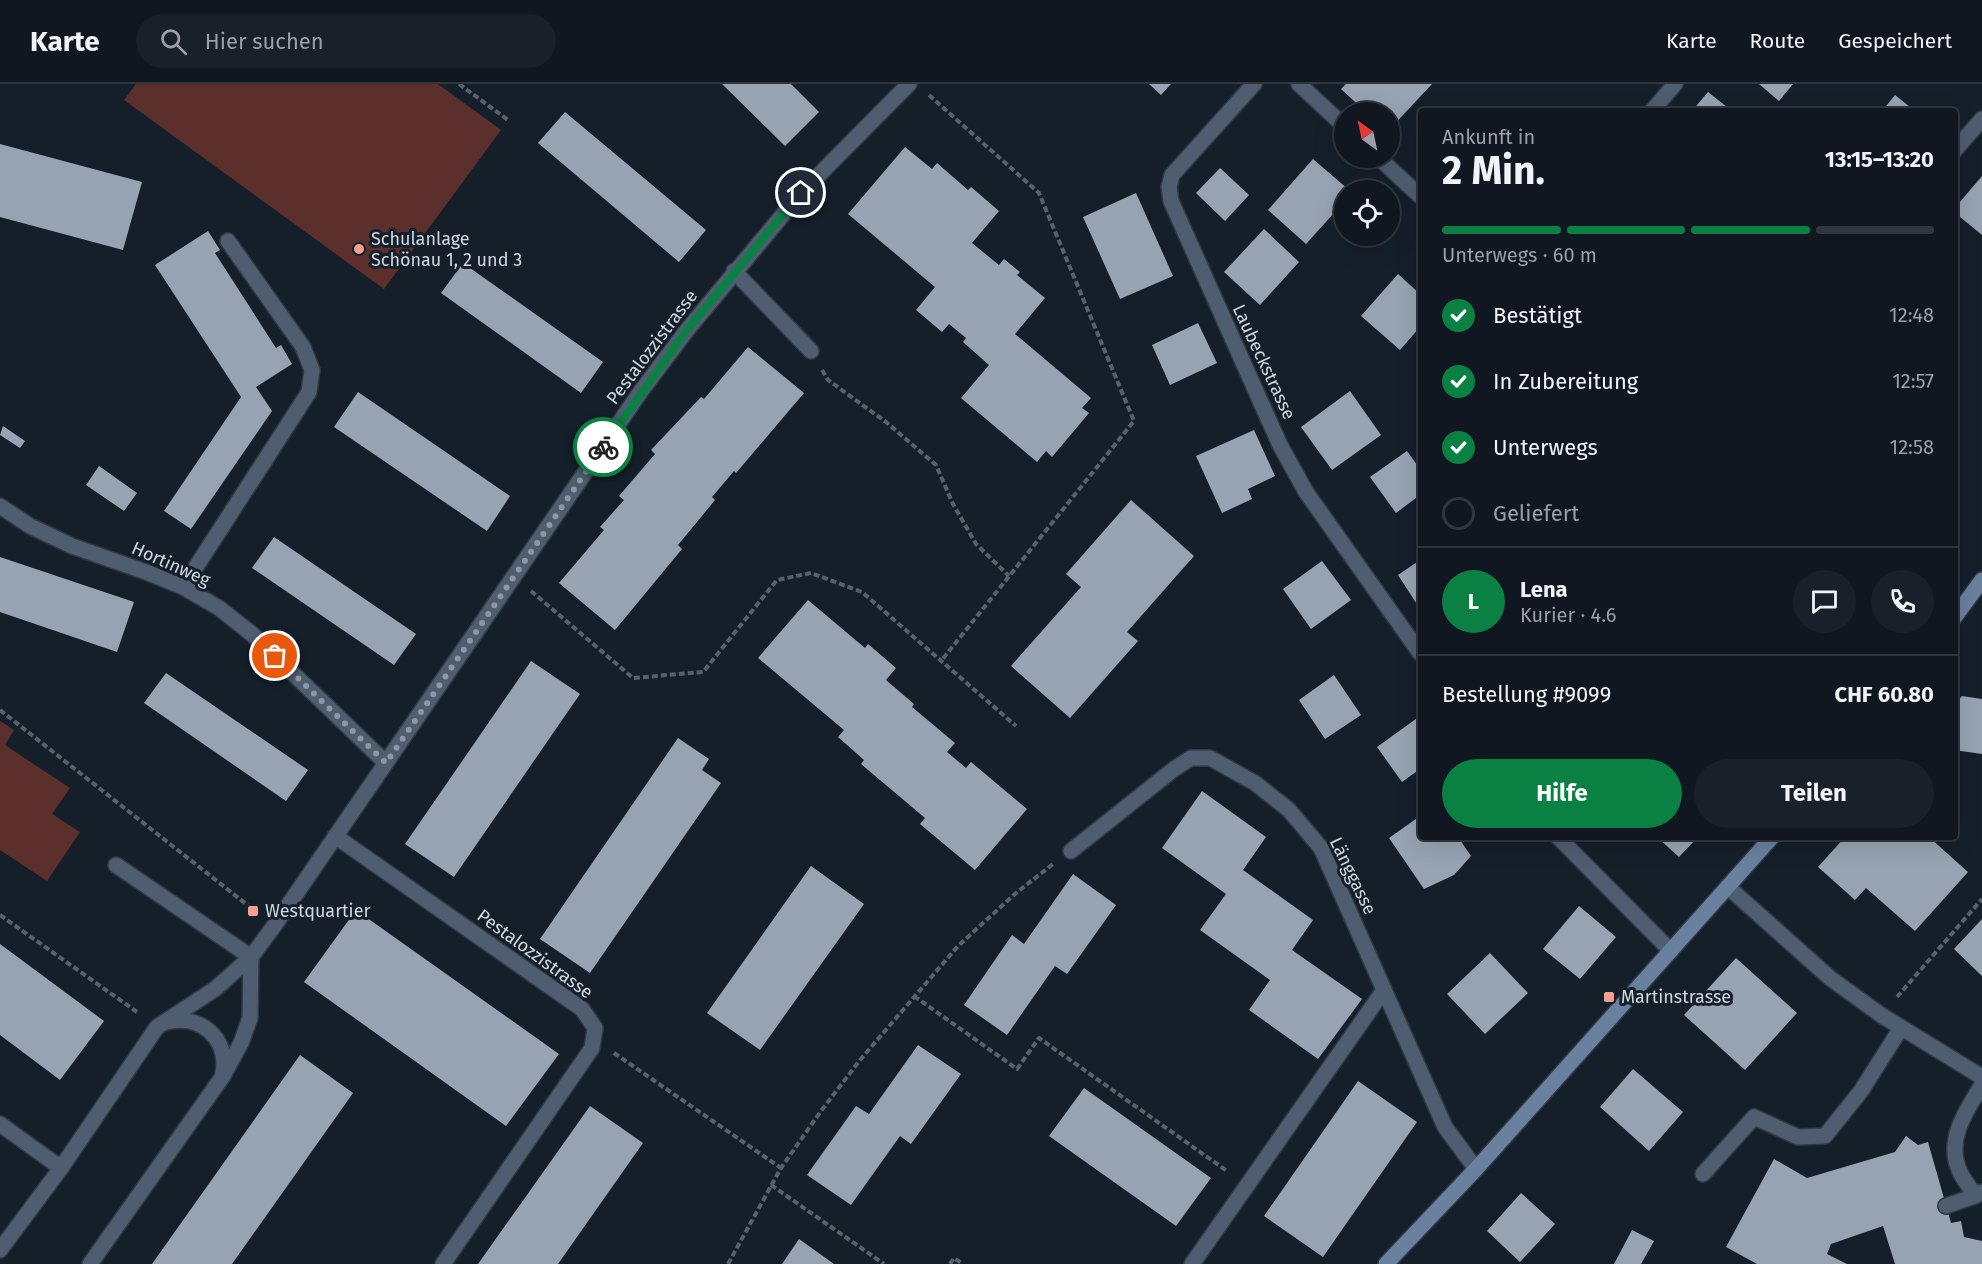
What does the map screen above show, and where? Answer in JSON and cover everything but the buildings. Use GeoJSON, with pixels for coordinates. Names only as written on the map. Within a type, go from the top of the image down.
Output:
{"type":"FeatureCollection","features":[{"type":"Feature","properties":{"kind":"street","name":"Pestalozzistrasse"},"geometry":{"type":"LineString","coordinates":[[0,1250],[61,1168],[157,1027],[215,989],[251,957],[641,391],[734,271],[801,193],[909,84]]}},
{"type":"Feature","properties":{"kind":"street","name":"Laubeckstrasse"},"geometry":{"type":"LineString","coordinates":[[1254,84],[1173,175],[1169,187],[1171,201],[1280,445],[1301,483],[1418,650]]}},
{"type":"Feature","properties":{"kind":"street"},"geometry":{"type":"LineString","coordinates":[[1655,108],[1675,84]]}},
{"type":"Feature","properties":{"kind":"street"},"geometry":{"type":"LineString","coordinates":[[1305,86],[1334,116]]}},
{"type":"Feature","properties":{"kind":"street"},"geometry":{"type":"LineString","coordinates":[[1958,146],[1982,119]]}},
{"type":"Feature","properties":{"kind":"street"},"geometry":{"type":"LineString","coordinates":[[1390,168],[1418,194]]}},
{"type":"Feature","properties":{"kind":"street"},"geometry":{"type":"LineString","coordinates":[[183,587],[309,392],[312,370],[303,347],[228,241]]}},
{"type":"Feature","properties":{"kind":"street"},"geometry":{"type":"LineString","coordinates":[[734,271],[811,351]]}},
{"type":"Feature","properties":{"kind":"street","name":"Hortinweg"},"geometry":{"type":"LineString","coordinates":[[0,506],[30,526],[72,546],[183,587],[219,608],[252,634],[386,763]]}},
{"type":"Feature","properties":{"kind":"street"},"geometry":{"type":"LineString","coordinates":[[1958,613],[1982,580]]}},
{"type":"Feature","properties":{"kind":"street","name":"Länggasse"},"geometry":{"type":"LineString","coordinates":[[1071,851],[1191,758],[1210,758],[1255,783],[1289,810],[1321,848],[1445,1127],[1476,1169]]}},
{"type":"Feature","properties":{"kind":"street","name":"Pestalozzistrasse"},"geometry":{"type":"LineString","coordinates":[[335,837],[582,1009],[595,1028],[594,1039]]}},
{"type":"Feature","properties":{"kind":"street"},"geometry":{"type":"LineString","coordinates":[[1561,840],[1671,951]]}},
{"type":"Feature","properties":{"kind":"street"},"geometry":{"type":"LineString","coordinates":[[1386,1264],[1476,1169],[1769,840]]}},
{"type":"Feature","properties":{"kind":"street"},"geometry":{"type":"LineString","coordinates":[[90,1264],[223,1076],[241,1043],[250,1018],[251,957],[116,865]]}},
{"type":"Feature","properties":{"kind":"street"},"geometry":{"type":"LineString","coordinates":[[1728,887],[1830,978],[1900,1028],[1982,1077]]}},
{"type":"Feature","properties":{"kind":"street"},"geometry":{"type":"LineString","coordinates":[[1192,1264],[1384,990]]}},
{"type":"Feature","properties":{"kind":"street"},"geometry":{"type":"LineString","coordinates":[[157,1027],[180,1019],[191,1020],[212,1032],[224,1052],[223,1076]]}},
{"type":"Feature","properties":{"kind":"street"},"geometry":{"type":"LineString","coordinates":[[1703,1174],[1754,1118],[1798,1137],[1825,1136],[1861,1091],[1900,1028]]}},
{"type":"Feature","properties":{"kind":"street"},"geometry":{"type":"LineString","coordinates":[[443,1264],[592,1048],[594,1039]]}},
{"type":"Feature","properties":{"kind":"street"},"geometry":{"type":"LineString","coordinates":[[1946,1206],[1979,1194],[1960,1172],[1955,1150],[1959,1122],[1982,1085]]}},
{"type":"Feature","properties":{"kind":"street"},"geometry":{"type":"LineString","coordinates":[[0,1124],[61,1168]]}},
{"type":"Feature","properties":{"kind":"path"},"geometry":{"type":"LineString","coordinates":[[459,84],[508,120]]}},
{"type":"Feature","properties":{"kind":"path"},"geometry":{"type":"LineString","coordinates":[[925,92],[1039,193],[1134,421],[941,661]]}},
{"type":"Feature","properties":{"kind":"path"},"geometry":{"type":"LineString","coordinates":[[811,351],[828,380],[886,422],[936,465],[953,504],[976,544],[1009,577]]}},
{"type":"Feature","properties":{"kind":"path"},"geometry":{"type":"LineString","coordinates":[[514,577],[633,678],[703,672],[777,580],[811,573],[862,592],[1016,726]]}},
{"type":"Feature","properties":{"kind":"path"},"geometry":{"type":"LineString","coordinates":[[0,711],[274,926]]}},
{"type":"Feature","properties":{"kind":"path"},"geometry":{"type":"LineString","coordinates":[[728,1264],[781,1168],[821,1111],[914,996],[958,946],[1016,893],[1071,851]]}},
{"type":"Feature","properties":{"kind":"path"},"geometry":{"type":"LineString","coordinates":[[1881,1015],[1982,899]]}},
{"type":"Feature","properties":{"kind":"path"},"geometry":{"type":"LineString","coordinates":[[0,915],[157,1027]]}},
{"type":"Feature","properties":{"kind":"path"},"geometry":{"type":"LineString","coordinates":[[914,996],[1017,1070],[1039,1038],[1248,1186]]}},
{"type":"Feature","properties":{"kind":"path"},"geometry":{"type":"LineString","coordinates":[[594,1039],[781,1168]]}},
{"type":"Feature","properties":{"kind":"path"},"geometry":{"type":"LineString","coordinates":[[771,1185],[884,1264]]}},
{"type":"Feature","properties":{"kind":"path"},"geometry":{"type":"LineString","coordinates":[[950,1264],[954,1258],[963,1264]]}},
{"type":"Feature","properties":{"kind":"shaded area","name":"Schulanlage Schönau 1, 2 und 3"},"geometry":{"type":"Polygon","coordinates":[[[136,84],[438,84],[501,130],[384,289],[124,100],[136,84]]]}},
{"type":"Feature","properties":{"kind":"shaded area"},"geometry":{"type":"Polygon","coordinates":[[[0,721],[14,730],[5,745],[70,788],[52,814],[80,832],[47,881],[0,850],[0,721]]]}},
{"type":"Feature","properties":{"kind":"way so far"},"geometry":{"type":"LineString","coordinates":[[275,656],[386,763],[603,447]]}},
{"type":"Feature","properties":{"kind":"place","name":"Schulanlage Schönau 1, 2 und 3"},"geometry":{"type":"Point","coordinates":[359,249]}},
{"type":"Feature","properties":{"kind":"place","name":"Westquartier"},"geometry":{"type":"Point","coordinates":[253,911]}},
{"type":"Feature","properties":{"kind":"place","name":"Martinstrasse"},"geometry":{"type":"Point","coordinates":[1609,997]}},
{"type":"Feature","properties":{"kind":"route"},"geometry":{"type":"LineString","coordinates":[[603,447],[687,330],[801,193]]}}]}
